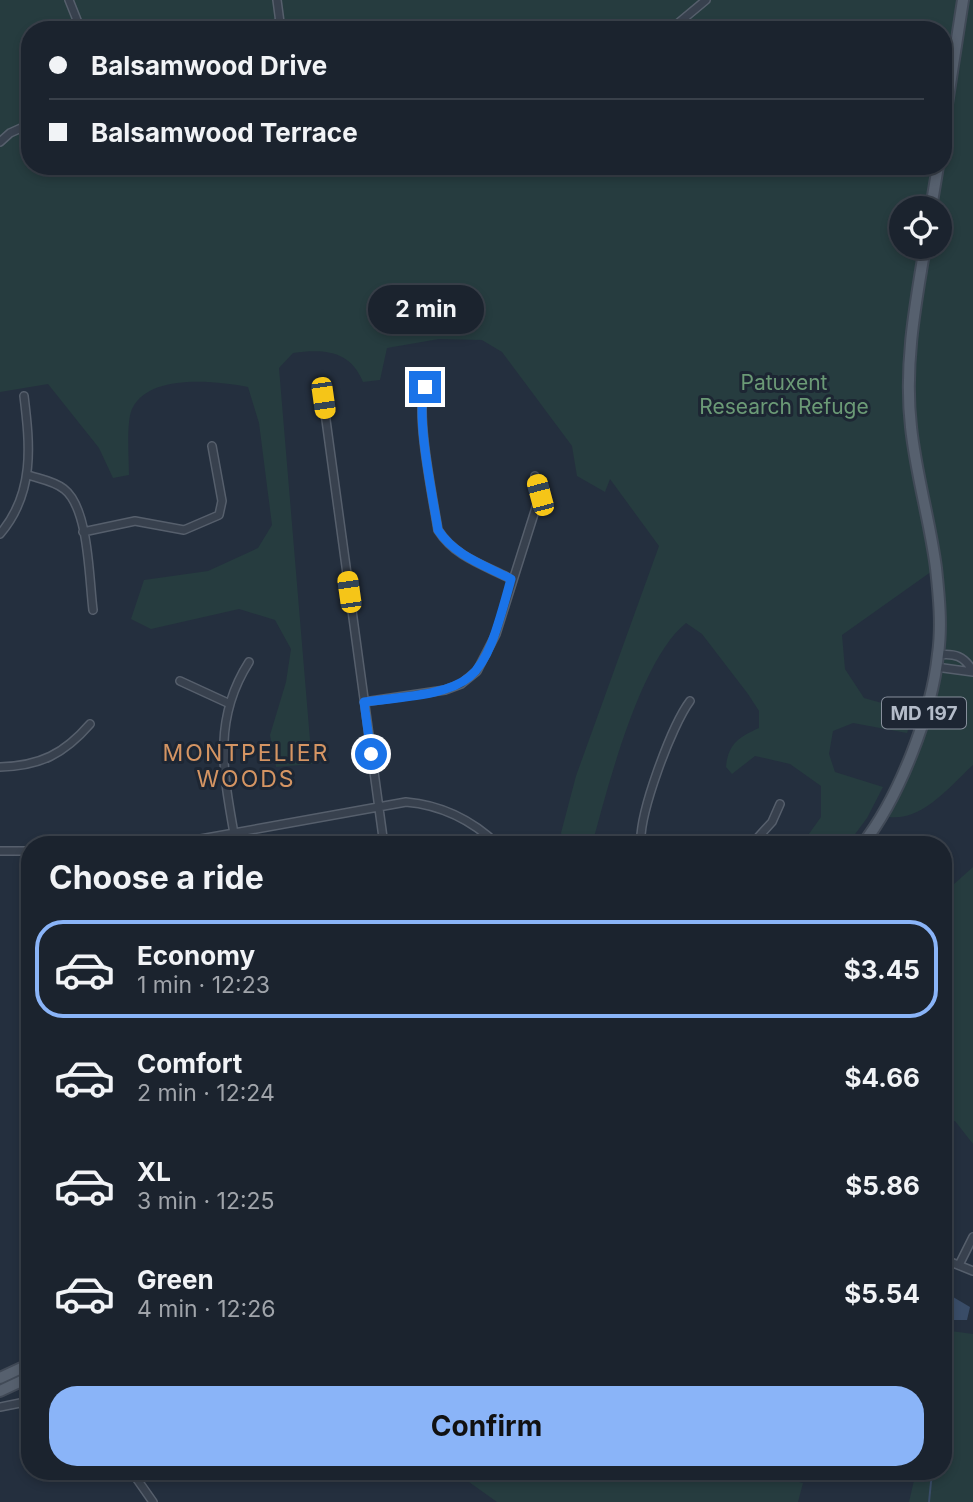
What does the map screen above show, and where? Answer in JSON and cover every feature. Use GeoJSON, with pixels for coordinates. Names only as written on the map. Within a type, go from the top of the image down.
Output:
{"type":"FeatureCollection","features":[{"type":"Feature","properties":{"kind":"main road"},"geometry":{"type":"LineString","coordinates":[[952,72],[963,0]]}},
{"type":"Feature","properties":{"kind":"main road"},"geometry":{"type":"LineString","coordinates":[[933,196],[936,175]]}},
{"type":"Feature","properties":{"kind":"main road","name":"MD 197"},"geometry":{"type":"LineString","coordinates":[[867,836],[905,766],[938,655],[936,568],[916,464],[908,389],[912,333],[923,259]]}},
{"type":"Feature","properties":{"kind":"main road"},"geometry":{"type":"LineString","coordinates":[[0,1378],[21,1368]]}},
{"type":"Feature","properties":{"kind":"main road"},"geometry":{"type":"LineString","coordinates":[[0,1391],[21,1381]]}},
{"type":"Feature","properties":{"kind":"street"},"geometry":{"type":"LineString","coordinates":[[69,0],[77,21]]}},
{"type":"Feature","properties":{"kind":"street"},"geometry":{"type":"LineString","coordinates":[[277,0],[279,21]]}},
{"type":"Feature","properties":{"kind":"street"},"geometry":{"type":"LineString","coordinates":[[681,21],[706,0]]}},
{"type":"Feature","properties":{"kind":"street"},"geometry":{"type":"LineString","coordinates":[[0,142],[21,129]]}},
{"type":"Feature","properties":{"kind":"street"},"geometry":{"type":"LineString","coordinates":[[425,387],[421,398],[422,419],[438,530],[446,542],[466,558],[511,579]]}},
{"type":"Feature","properties":{"kind":"street"},"geometry":{"type":"LineString","coordinates":[[0,534],[17,507],[28,475],[31,453],[24,396]]}},
{"type":"Feature","properties":{"kind":"street"},"geometry":{"type":"LineString","coordinates":[[323,398],[383,836]]}},
{"type":"Feature","properties":{"kind":"street"},"geometry":{"type":"LineString","coordinates":[[83,533],[135,521],[184,530],[214,518],[220,512],[222,501],[212,446]]}},
{"type":"Feature","properties":{"kind":"street"},"geometry":{"type":"LineString","coordinates":[[28,475],[55,483],[71,495],[78,509],[93,610]]}},
{"type":"Feature","properties":{"kind":"street"},"geometry":{"type":"LineString","coordinates":[[364,702],[445,690],[471,678],[489,653],[540,495],[535,476]]}},
{"type":"Feature","properties":{"kind":"street"},"geometry":{"type":"LineString","coordinates":[[938,655],[953,653],[973,671]]}},
{"type":"Feature","properties":{"kind":"street"},"geometry":{"type":"LineString","coordinates":[[234,836],[222,762],[230,704],[235,686],[249,662]]}},
{"type":"Feature","properties":{"kind":"street"},"geometry":{"type":"LineString","coordinates":[[936,667],[973,671]]}},
{"type":"Feature","properties":{"kind":"street"},"geometry":{"type":"LineString","coordinates":[[180,681],[230,704]]}},
{"type":"Feature","properties":{"kind":"street"},"geometry":{"type":"LineString","coordinates":[[642,836],[648,802],[680,714],[690,701]]}},
{"type":"Feature","properties":{"kind":"street"},"geometry":{"type":"LineString","coordinates":[[0,767],[29,765],[57,755],[90,724]]}},
{"type":"Feature","properties":{"kind":"street"},"geometry":{"type":"LineString","coordinates":[[217,836],[406,802],[433,806],[460,817],[486,836]]}},
{"type":"Feature","properties":{"kind":"street"},"geometry":{"type":"LineString","coordinates":[[759,836],[772,822],[780,804]]}},
{"type":"Feature","properties":{"kind":"street"},"geometry":{"type":"LineString","coordinates":[[0,851],[21,851]]}},
{"type":"Feature","properties":{"kind":"street"},"geometry":{"type":"LineString","coordinates":[[959,1265],[973,1237]]}},
{"type":"Feature","properties":{"kind":"street"},"geometry":{"type":"LineString","coordinates":[[952,1262],[973,1271]]}},
{"type":"Feature","properties":{"kind":"street"},"geometry":{"type":"LineString","coordinates":[[0,1407],[21,1403]]}},
{"type":"Feature","properties":{"kind":"street"},"geometry":{"type":"LineString","coordinates":[[138,1480],[153,1502]]}},
{"type":"Feature","properties":{"kind":"green space","name":"Patuxent Research Refuge"},"geometry":{"type":"Polygon","coordinates":[[[0,0],[973,0],[973,765],[945,792],[913,814],[889,817],[936,702],[946,644],[943,642],[935,569],[842,635],[845,669],[864,698],[914,712],[907,733],[853,723],[833,731],[829,754],[835,772],[883,787],[867,818],[854,836],[807,836],[821,817],[821,786],[790,764],[755,756],[732,774],[726,767],[729,752],[736,742],[759,728],[759,711],[702,634],[686,623],[669,641],[640,694],[617,759],[595,836],[562,836],[576,776],[659,546],[610,479],[605,492],[577,476],[572,446],[502,352],[482,340],[439,339],[387,348],[380,380],[363,382],[351,363],[325,352],[293,353],[279,368],[312,764],[276,767],[270,735],[286,682],[291,649],[275,620],[239,609],[151,629],[131,619],[144,580],[208,571],[258,548],[272,525],[259,423],[248,387],[184,382],[153,390],[141,397],[130,415],[129,475],[113,478],[99,448],[48,384],[0,392],[0,0]]]}},
{"type":"Feature","properties":{"kind":"green space"},"geometry":{"type":"Polygon","coordinates":[[[973,867],[973,1144],[955,1121],[952,1122],[952,883],[973,867]]]}},
{"type":"Feature","properties":{"kind":"green space"},"geometry":{"type":"Polygon","coordinates":[[[952,1331],[973,1334],[973,1502],[909,1502],[914,1480],[952,1480],[952,1331]]]}},
{"type":"Feature","properties":{"kind":"green space"},"geometry":{"type":"Polygon","coordinates":[[[466,1480],[791,1480],[803,1483],[798,1502],[497,1502],[466,1480]]]}},
{"type":"Feature","properties":{"kind":"water"},"geometry":{"type":"Polygon","coordinates":[[[952,1296],[970,1307],[967,1320],[952,1320],[952,1296]]]}},
{"type":"Feature","properties":{"kind":"waterway"},"geometry":{"type":"LineString","coordinates":[[929,1502],[931,1480]]}},
{"type":"Feature","properties":{"kind":"district","name":"MONTPELIER WOODS"},"geometry":{"type":"Point","coordinates":[246,766]}},
{"type":"Feature","properties":{"kind":"route"},"geometry":{"type":"LineString","coordinates":[[371,754],[364,702],[445,690],[471,678],[489,653],[511,579],[466,558],[446,542],[438,530],[422,419],[421,398],[425,387]]}}]}
